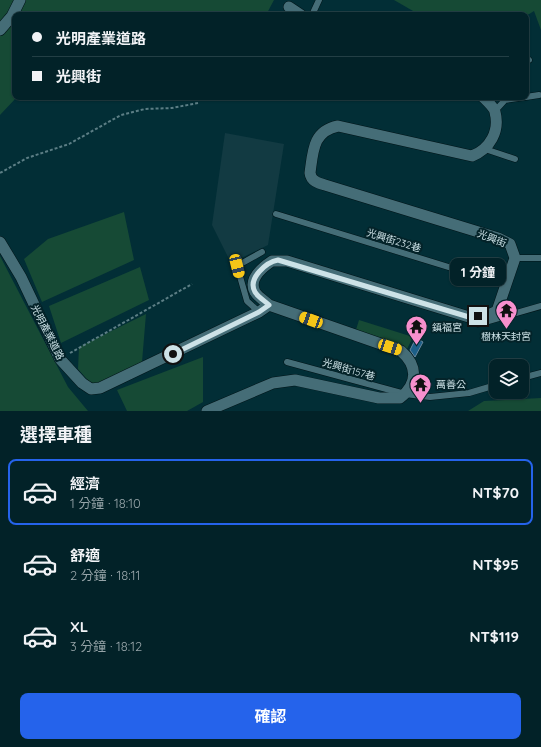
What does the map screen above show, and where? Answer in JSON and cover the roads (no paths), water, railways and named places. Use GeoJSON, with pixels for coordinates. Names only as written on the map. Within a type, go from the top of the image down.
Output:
{"type":"FeatureCollection","features":[{"type":"Feature","properties":{"kind":"street"},"geometry":{"type":"LineString","coordinates":[[14,12],[20,0]]}},
{"type":"Feature","properties":{"kind":"street"},"geometry":{"type":"LineString","coordinates":[[289,7],[296,12]]}},
{"type":"Feature","properties":{"kind":"street"},"geometry":{"type":"LineString","coordinates":[[0,30],[12,16]]}},
{"type":"Feature","properties":{"kind":"street"},"geometry":{"type":"LineString","coordinates":[[485,149],[492,140],[496,128],[495,111],[486,100]]}},
{"type":"Feature","properties":{"kind":"street","name":"光興街"},"geometry":{"type":"LineString","coordinates":[[405,394],[413,382],[414,368],[409,358],[401,351],[269,305],[255,292],[253,284],[257,275],[272,261],[278,260],[469,317],[486,316],[497,311],[515,258],[510,244],[498,238],[316,182],[311,178],[310,173],[317,140],[321,133],[328,128],[338,126],[472,156],[485,149]]}},
{"type":"Feature","properties":{"kind":"street","name":"光明產業道路"},"geometry":{"type":"LineString","coordinates":[[0,242],[21,277],[60,359],[82,383],[91,389],[100,388],[259,312],[269,305]]}},
{"type":"Feature","properties":{"kind":"street"},"geometry":{"type":"LineString","coordinates":[[207,411],[273,383],[295,380],[379,398],[400,398],[405,394]]}},
{"type":"Feature","properties":{"kind":"lane"},"geometry":{"type":"LineString","coordinates":[[313,12],[319,0]]}},
{"type":"Feature","properties":{"kind":"lane"},"geometry":{"type":"LineString","coordinates":[[529,96],[539,95]]}},
{"type":"Feature","properties":{"kind":"lane"},"geometry":{"type":"LineString","coordinates":[[495,111],[505,100]]}},
{"type":"Feature","properties":{"kind":"lane"},"geometry":{"type":"LineString","coordinates":[[485,149],[515,159]]}},
{"type":"Feature","properties":{"kind":"lane","name":"光興街232巷"},"geometry":{"type":"LineString","coordinates":[[276,214],[507,285]]}},
{"type":"Feature","properties":{"kind":"lane"},"geometry":{"type":"LineString","coordinates":[[259,312],[247,301],[237,266],[262,252]]}},
{"type":"Feature","properties":{"kind":"lane"},"geometry":{"type":"LineString","coordinates":[[515,258],[541,258]]}},
{"type":"Feature","properties":{"kind":"lane"},"geometry":{"type":"LineString","coordinates":[[469,317],[478,324],[541,306]]}},
{"type":"Feature","properties":{"kind":"lane","name":"光興街157巷"},"geometry":{"type":"LineString","coordinates":[[287,362],[405,394],[430,397],[469,393],[489,387]]}},
{"type":"Feature","properties":{"kind":"lane"},"geometry":{"type":"LineString","coordinates":[[529,376],[541,373]]}},
{"type":"Feature","properties":{"kind":"place","name":"樹林天封宮"},"geometry":{"type":"Point","coordinates":[506,330]}},
{"type":"Feature","properties":{"kind":"place","name":"鎮福宮"},"geometry":{"type":"Point","coordinates":[416,346]}},
{"type":"Feature","properties":{"kind":"place","name":"萬善公"},"geometry":{"type":"Point","coordinates":[421,404]}}]}
